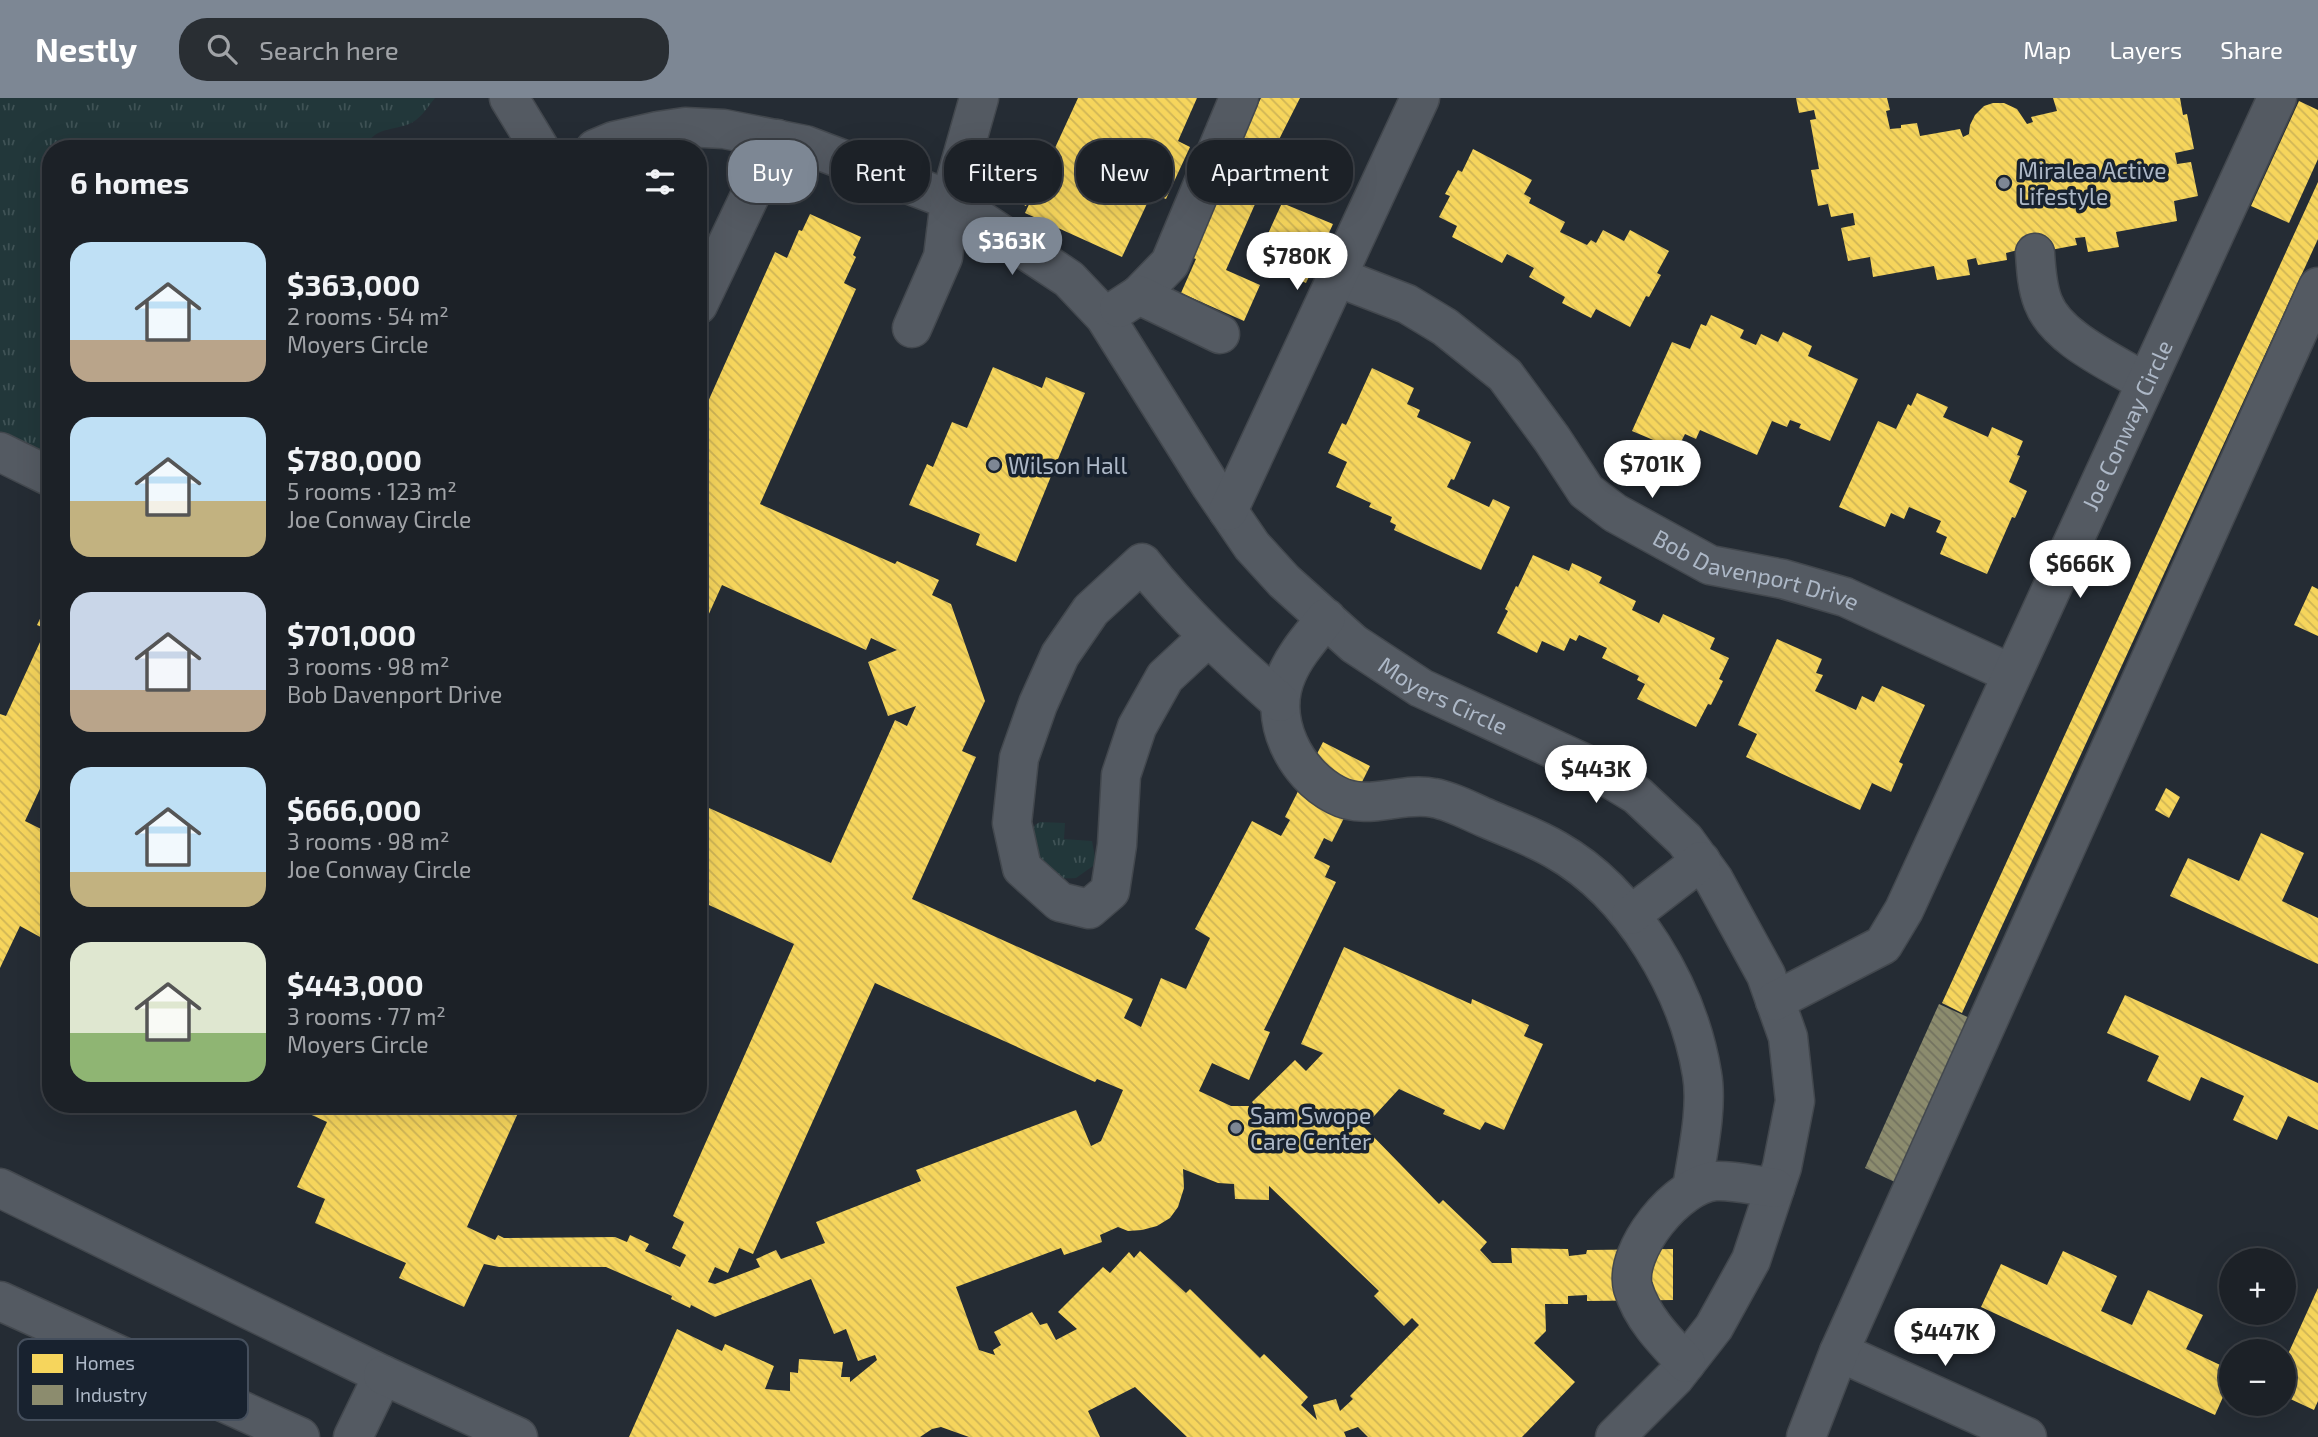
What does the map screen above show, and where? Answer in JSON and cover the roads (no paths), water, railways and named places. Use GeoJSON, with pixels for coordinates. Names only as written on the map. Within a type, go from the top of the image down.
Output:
{"type":"FeatureCollection","features":[{"type":"Feature","properties":{"kind":"street"},"geometry":{"type":"LineString","coordinates":[[509,98],[535,140]]}},
{"type":"Feature","properties":{"kind":"street"},"geometry":{"type":"LineString","coordinates":[[967,140],[979,98]]}},
{"type":"Feature","properties":{"kind":"street"},"geometry":{"type":"LineString","coordinates":[[1105,317],[1139,295],[1170,263],[1239,98]]}},
{"type":"Feature","properties":{"kind":"street"},"geometry":{"type":"LineString","coordinates":[[1228,511],[1420,98]]}},
{"type":"Feature","properties":{"kind":"street","name":"Joe Conway Circle"},"geometry":{"type":"LineString","coordinates":[[1775,1002],[1883,945],[1904,910],[2274,100]]}},
{"type":"Feature","properties":{"kind":"street","name":"Moyers Circle"},"geometry":{"type":"LineString","coordinates":[[619,140],[685,127],[724,129],[805,145],[831,153],[944,199]]}},
{"type":"Feature","properties":{"kind":"street"},"geometry":{"type":"LineString","coordinates":[[707,286],[778,139]]}},
{"type":"Feature","properties":{"kind":"street"},"geometry":{"type":"LineString","coordinates":[[912,328],[943,257],[950,203]]}},
{"type":"Feature","properties":{"kind":"street","name":"Moyers Circle"},"geometry":{"type":"LineString","coordinates":[[953,203],[1069,279],[1105,317],[1228,511],[1252,546],[1284,581],[1354,644],[1421,688],[1586,764],[1637,795],[1685,840],[1714,880],[1766,975],[1787,1037],[1795,1101],[1782,1167],[1751,1260],[1714,1327],[1675,1377],[1615,1437]]}},
{"type":"Feature","properties":{"kind":"street"},"geometry":{"type":"LineString","coordinates":[[2035,253],[2043,303],[2056,323],[2078,342],[2146,383]]}},
{"type":"Feature","properties":{"kind":"street","name":"Bob Davenport Drive"},"geometry":{"type":"LineString","coordinates":[[1337,277],[1407,304],[1445,327],[1505,375],[1586,491],[1615,513],[1710,565],[1783,579],[1845,597],[2012,674]]}},
{"type":"Feature","properties":{"kind":"street"},"geometry":{"type":"LineString","coordinates":[[1806,1437],[1839,1352],[2318,287]]}},
{"type":"Feature","properties":{"kind":"street"},"geometry":{"type":"LineString","coordinates":[[1139,295],[1220,334]]}},
{"type":"Feature","properties":{"kind":"street"},"geometry":{"type":"LineString","coordinates":[[0,453],[42,473]]}},
{"type":"Feature","properties":{"kind":"street"},"geometry":{"type":"LineString","coordinates":[[1208,637],[1165,677],[1137,727],[1121,775],[1117,845],[1110,891],[1089,909],[1060,902],[1022,868],[1012,823],[1019,758],[1038,704],[1060,654],[1091,610],[1142,563],[1172,600],[1208,637],[1280,702]]}},
{"type":"Feature","properties":{"kind":"street"},"geometry":{"type":"LineString","coordinates":[[1326,618],[1303,646],[1286,675],[1280,702],[1285,738],[1300,765],[1319,786],[1339,797],[1369,803],[1404,796],[1435,798],[1526,835],[1558,851],[1598,881],[1631,915],[1665,967],[1690,1021],[1703,1076],[1702,1126],[1692,1189]]}},
{"type":"Feature","properties":{"kind":"street"},"geometry":{"type":"LineString","coordinates":[[1631,915],[1701,862]]}},
{"type":"Feature","properties":{"kind":"street"},"geometry":{"type":"LineString","coordinates":[[1686,1363],[1644,1314],[1633,1286],[1633,1271],[1646,1233],[1663,1212],[1692,1189],[1714,1181],[1775,1188]]}},
{"type":"Feature","properties":{"kind":"street"},"geometry":{"type":"LineString","coordinates":[[0,1188],[383,1375],[518,1437]]}},
{"type":"Feature","properties":{"kind":"street"},"geometry":{"type":"LineString","coordinates":[[0,1301],[84,1339]]}},
{"type":"Feature","properties":{"kind":"street"},"geometry":{"type":"LineString","coordinates":[[1839,1352],[2027,1437]]}},
{"type":"Feature","properties":{"kind":"street"},"geometry":{"type":"LineString","coordinates":[[353,1437],[383,1375]]}},
{"type":"Feature","properties":{"kind":"street"},"geometry":{"type":"LineString","coordinates":[[248,1414],[299,1437]]}},
{"type":"Feature","properties":{"kind":"place","name":"Miralea Active Lifestyle"},"geometry":{"type":"Point","coordinates":[2004,183]}},
{"type":"Feature","properties":{"kind":"place","name":"Wilson Hall"},"geometry":{"type":"Point","coordinates":[994,465]}},
{"type":"Feature","properties":{"kind":"place","name":"Sam Swope Care Center"},"geometry":{"type":"Point","coordinates":[1236,1128]}}]}
